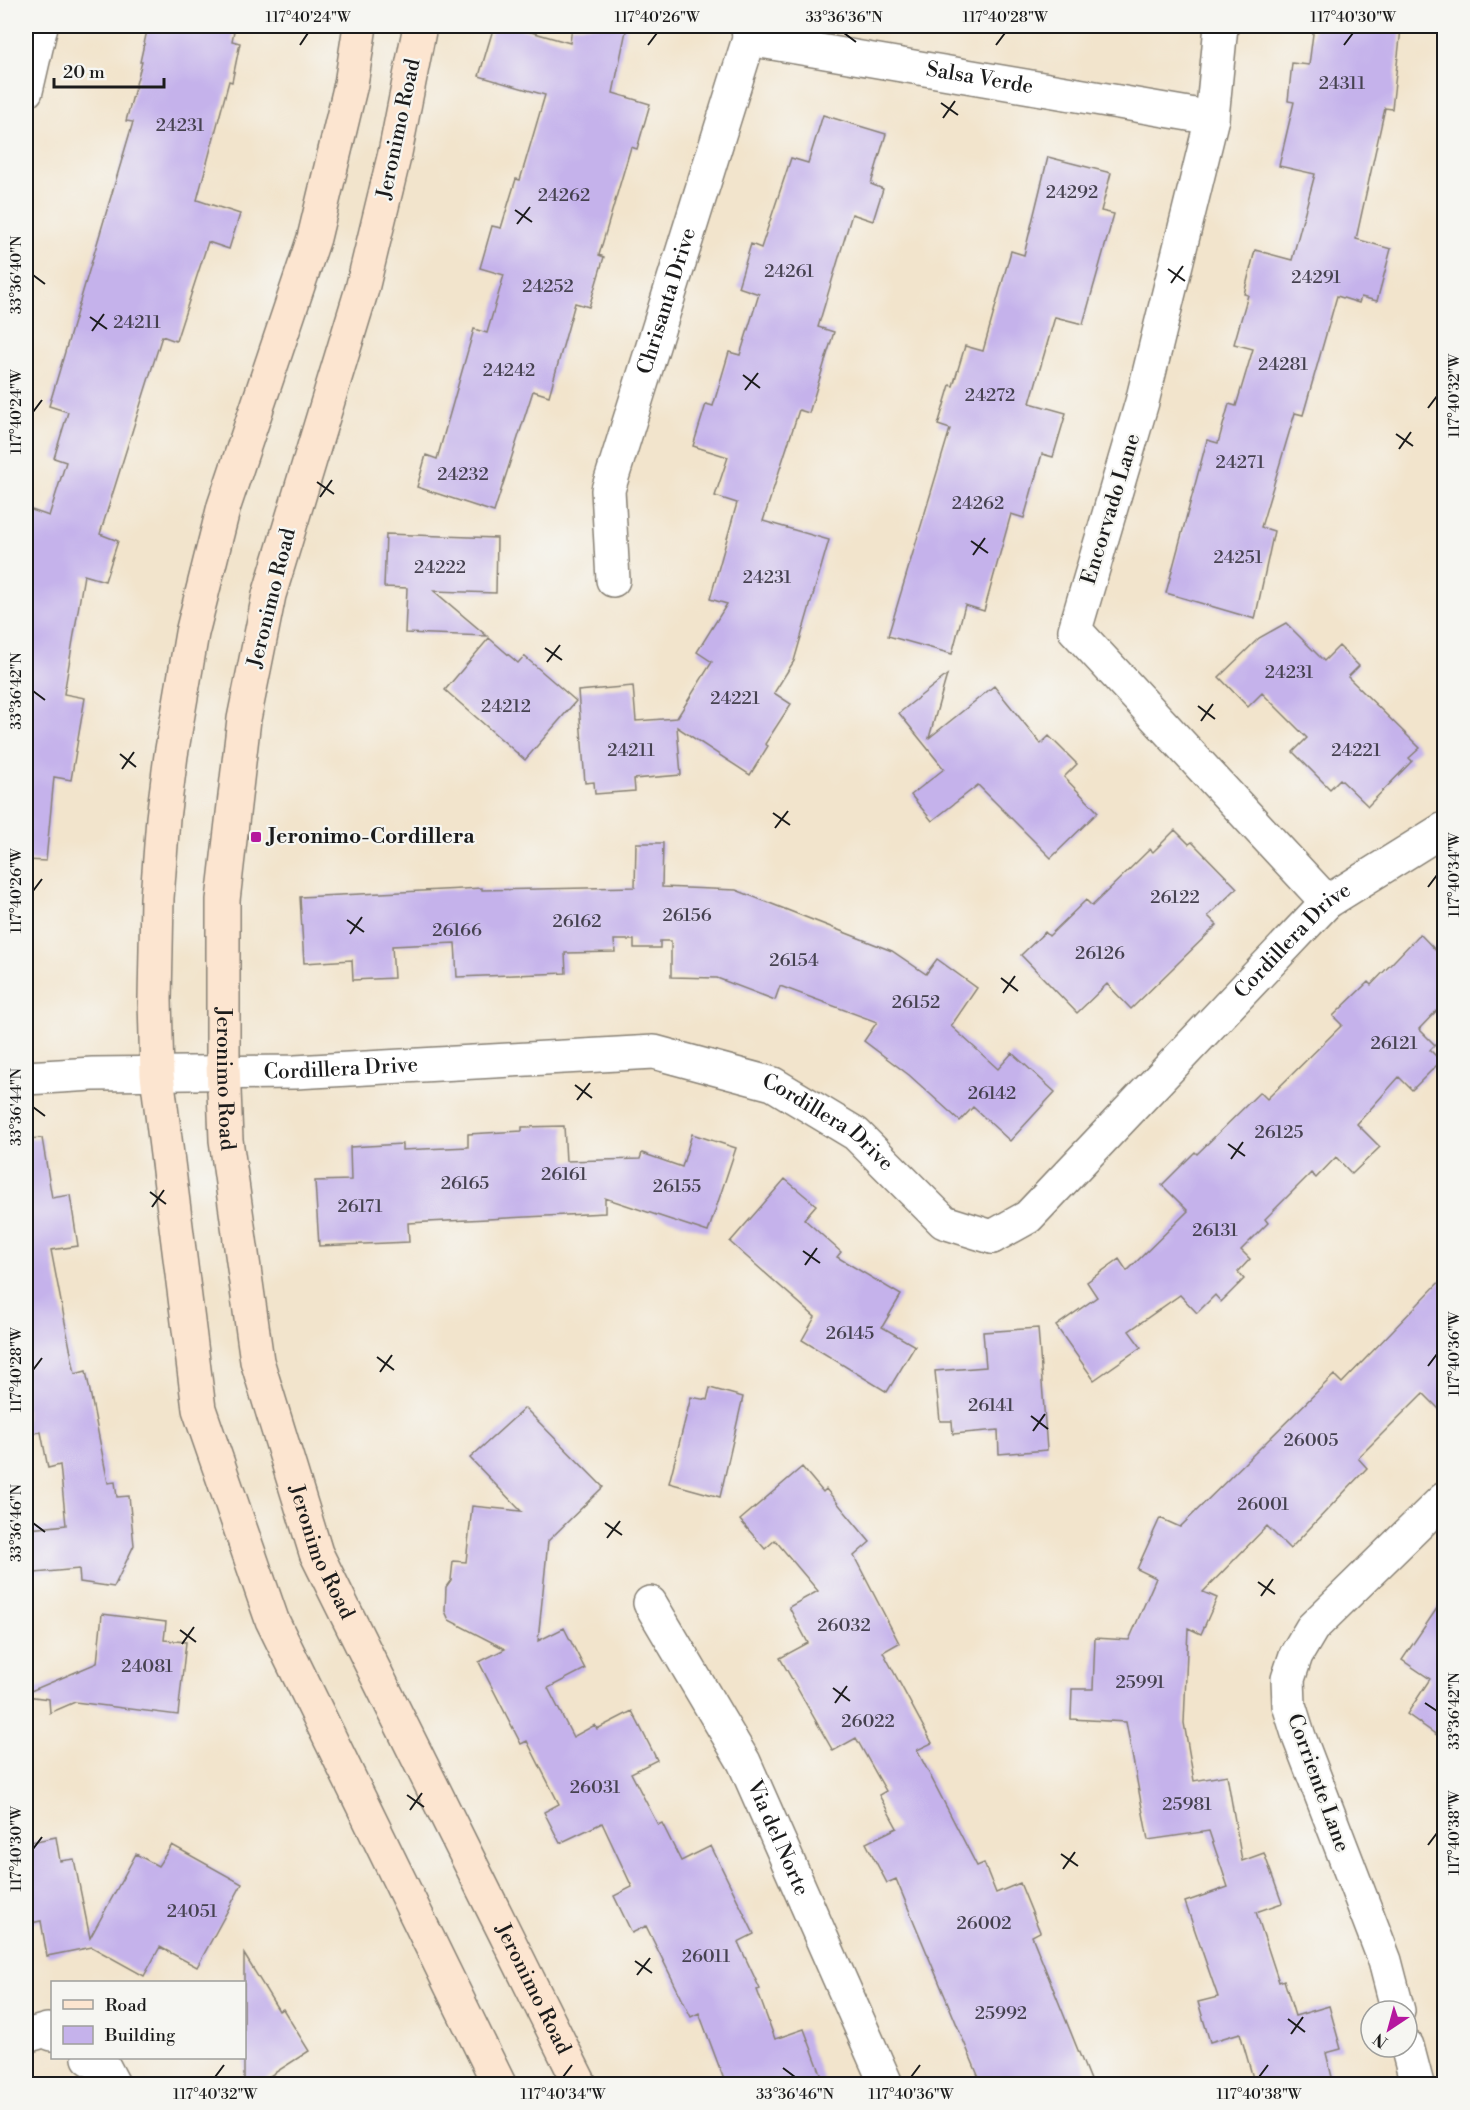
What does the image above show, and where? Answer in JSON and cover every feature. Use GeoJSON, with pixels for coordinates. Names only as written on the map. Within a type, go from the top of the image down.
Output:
{"type":"FeatureCollection","features":[{"type":"Feature","properties":{"kind":"main road"},"geometry":{"type":"LineString","coordinates":[[360,26],[351,84],[314,238],[224,506],[192,633],[171,755],[163,818],[157,909],[157,1075],[199,1409],[273,1620],[500,2085]]}},
{"type":"Feature","properties":{"kind":"main road","name":"Jeronimo Road"},"geometry":{"type":"LineString","coordinates":[[420,26],[395,153],[362,289],[268,595],[244,719],[223,900],[223,1073],[226,1140],[257,1361],[316,1553],[580,2085]]}},
{"type":"Feature","properties":{"kind":"street"},"geometry":{"type":"LineString","coordinates":[[26,92],[41,26]]}},
{"type":"Feature","properties":{"kind":"street","name":"Encorvado Lane"},"geometry":{"type":"LineString","coordinates":[[1221,26],[1212,118],[1142,402],[1075,630],[1327,902]]}},
{"type":"Feature","properties":{"kind":"street","name":"Salsa Verde"},"geometry":{"type":"LineString","coordinates":[[748,32],[1212,118]]}},
{"type":"Feature","properties":{"kind":"street","name":"Chrisanta Drive"},"geometry":{"type":"LineString","coordinates":[[613,580],[608,490],[748,32]]}},
{"type":"Feature","properties":{"kind":"street","name":"Cordillera Drive"},"geometry":{"type":"LineString","coordinates":[[26,1078],[93,1074],[295,1072],[654,1052],[773,1084],[856,1134],[944,1222],[992,1237],[1028,1216],[1327,902],[1444,829]]}},
{"type":"Feature","properties":{"kind":"street","name":"Corriente Lane"},"geometry":{"type":"LineString","coordinates":[[1395,1999],[1385,1961],[1299,1737],[1289,1705],[1288,1678],[1296,1655],[1312,1628],[1444,1499]]}},
{"type":"Feature","properties":{"kind":"street","name":"Via del Norte"},"geometry":{"type":"LineString","coordinates":[[650,1603],[744,1762],[886,2085]]}},
{"type":"Feature","properties":{"kind":"street"},"geometry":{"type":"LineString","coordinates":[[91,2059],[104,2067],[113,2085]]}},
{"type":"Feature","properties":{"kind":"street"},"geometry":{"type":"LineString","coordinates":[[1410,2059],[1417,2085]]}},
{"type":"Feature","properties":{"kind":"building"},"geometry":{"type":"Polygon","coordinates":[[[148,26],[235,26],[232,41],[240,43],[232,82],[229,81],[197,200],[240,214],[229,249],[208,242],[176,341],[162,336],[100,534],[118,541],[105,581],[84,575],[64,694],[85,698],[71,780],[54,777],[46,861],[26,860],[26,508],[49,516],[66,462],[54,458],[68,412],[49,406],[133,122],[126,121],[142,62],[140,62],[148,26]]]}},
{"type":"Feature","properties":{"kind":"building"},"geometry":{"type":"Polygon","coordinates":[[[494,26],[510,26],[570,43],[572,26],[627,26],[613,93],[650,104],[637,149],[631,147],[599,255],[604,257],[589,307],[575,303],[549,396],[533,391],[494,512],[417,487],[426,455],[437,459],[474,329],[487,333],[504,275],[480,268],[492,226],[501,228],[516,179],[520,180],[545,95],[479,76],[494,26]]]}},
{"type":"Feature","properties":{"kind":"building"},"geometry":{"type":"Polygon","coordinates":[[[1314,26],[1374,26],[1401,29],[1392,109],[1385,108],[1356,239],[1391,249],[1377,301],[1361,297],[1359,303],[1337,296],[1303,415],[1295,413],[1261,527],[1274,531],[1255,619],[1166,593],[1207,440],[1218,443],[1229,404],[1236,406],[1253,349],[1234,344],[1248,295],[1244,294],[1255,250],[1292,260],[1315,174],[1279,166],[1294,102],[1288,101],[1292,63],[1309,65],[1314,26]]]}},
{"type":"Feature","properties":{"kind":"building"},"geometry":{"type":"Polygon","coordinates":[[[823,115],[886,134],[871,184],[883,189],[873,221],[852,214],[818,327],[834,332],[809,413],[799,410],[763,521],[829,540],[794,661],[774,693],[791,704],[765,744],[768,746],[750,775],[677,727],[681,775],[634,779],[635,791],[595,794],[594,782],[585,783],[578,691],[633,686],[636,721],[677,718],[712,662],[697,652],[727,604],[710,599],[737,503],[715,496],[728,457],[693,446],[706,404],[713,406],[729,352],[740,355],[759,294],[738,287],[751,244],[761,248],[791,158],[808,163],[823,115]]]}},
{"type":"Feature","properties":{"kind":"building"},"geometry":{"type":"Polygon","coordinates":[[[1048,157],[1111,173],[1101,211],[1114,214],[1083,324],[1055,317],[1030,403],[1066,413],[1053,457],[1042,454],[1024,518],[1011,514],[984,611],[965,605],[952,654],[888,636],[950,429],[938,425],[950,385],[953,386],[965,346],[983,351],[1011,251],[1024,255],[1048,157]]]}},
{"type":"Feature","properties":{"kind":"building"},"geometry":{"type":"Polygon","coordinates":[[[386,534],[497,538],[496,593],[434,591],[487,636],[405,633],[407,588],[384,587],[386,534]]]}},
{"type":"Feature","properties":{"kind":"building"},"geometry":{"type":"Polygon","coordinates":[[[1286,623],[1324,661],[1339,646],[1359,666],[1348,677],[1420,748],[1409,758],[1412,761],[1368,806],[1340,779],[1330,789],[1293,752],[1307,738],[1262,693],[1248,707],[1219,677],[1259,638],[1286,623]]]}},
{"type":"Feature","properties":{"kind":"building"},"geometry":{"type":"Polygon","coordinates":[[[489,638],[518,663],[524,656],[576,701],[525,760],[445,690],[489,638]]]}},
{"type":"Feature","properties":{"kind":"building"},"geometry":{"type":"Polygon","coordinates":[[[947,675],[929,738],[994,686],[1041,744],[1049,736],[1077,764],[1064,777],[1098,812],[1051,858],[978,785],[932,821],[911,795],[944,769],[899,713],[947,675]]]}},
{"type":"Feature","properties":{"kind":"building"},"geometry":{"type":"Polygon","coordinates":[[[1175,830],[1189,844],[1192,842],[1237,888],[1208,916],[1217,925],[1131,1009],[1107,984],[1077,1013],[1021,955],[1045,932],[1049,936],[1086,900],[1092,906],[1150,849],[1153,852],[1175,830]]]}},
{"type":"Feature","properties":{"kind":"building"},"geometry":{"type":"Polygon","coordinates":[[[636,843],[663,843],[662,887],[736,890],[892,951],[926,974],[937,959],[977,988],[951,1026],[998,1069],[1012,1053],[1055,1092],[1010,1141],[973,1107],[960,1121],[909,1075],[864,1041],[877,1022],[780,986],[775,1000],[717,978],[671,977],[671,941],[660,941],[660,948],[634,948],[634,940],[614,940],[615,952],[565,953],[566,973],[457,977],[455,943],[392,946],[394,978],[353,980],[352,960],[304,963],[300,897],[482,888],[482,890],[635,887],[636,843]]]}},
{"type":"Feature","properties":{"kind":"building"},"geometry":{"type":"Polygon","coordinates":[[[1420,934],[1444,959],[1444,1003],[1419,1029],[1435,1045],[1430,1050],[1441,1061],[1412,1090],[1399,1077],[1357,1124],[1380,1147],[1352,1174],[1336,1157],[1316,1178],[1311,1173],[1265,1219],[1268,1223],[1241,1250],[1250,1259],[1238,1272],[1244,1279],[1221,1302],[1215,1295],[1197,1313],[1180,1295],[1129,1331],[1141,1347],[1094,1380],[1056,1326],[1097,1297],[1087,1282],[1119,1259],[1127,1271],[1188,1211],[1162,1185],[1260,1092],[1267,1099],[1342,1025],[1333,1016],[1368,982],[1371,985],[1420,934]]]}},
{"type":"Feature","properties":{"kind":"building"},"geometry":{"type":"Polygon","coordinates":[[[564,1126],[566,1161],[640,1159],[642,1153],[682,1167],[692,1134],[736,1148],[708,1232],[605,1198],[605,1213],[408,1223],[409,1242],[319,1246],[315,1181],[351,1180],[350,1147],[402,1144],[402,1150],[468,1147],[468,1134],[522,1131],[522,1127],[564,1126]]]}},
{"type":"Feature","properties":{"kind":"building"},"geometry":{"type":"Polygon","coordinates":[[[42,1138],[52,1198],[70,1195],[78,1246],[51,1250],[75,1374],[86,1371],[108,1483],[115,1482],[117,1497],[129,1496],[134,1545],[114,1587],[80,1582],[79,1569],[35,1573],[30,1529],[66,1525],[60,1465],[48,1468],[41,1432],[26,1434],[26,1139],[42,1138]]]}},
{"type":"Feature","properties":{"kind":"building"},"geometry":{"type":"Polygon","coordinates":[[[785,1179],[816,1205],[804,1219],[841,1252],[837,1257],[901,1295],[882,1327],[915,1346],[887,1392],[802,1340],[815,1317],[730,1242],[785,1179]]]}},
{"type":"Feature","properties":{"kind":"building"},"geometry":{"type":"Polygon","coordinates":[[[1444,1277],[1444,1414],[1423,1393],[1358,1458],[1367,1468],[1290,1549],[1267,1526],[1203,1592],[1217,1598],[1201,1634],[1188,1628],[1184,1723],[1194,1781],[1227,1775],[1242,1861],[1264,1853],[1282,1903],[1256,1912],[1279,1982],[1284,1980],[1295,2016],[1329,2006],[1341,2049],[1326,2053],[1334,2085],[1255,2085],[1240,2033],[1210,2042],[1198,2002],[1218,1997],[1185,1902],[1228,1887],[1209,1831],[1148,1840],[1126,1722],[1071,1719],[1072,1689],[1093,1689],[1095,1638],[1129,1640],[1156,1578],[1137,1569],[1160,1518],[1180,1527],[1334,1375],[1342,1383],[1444,1277]]]}},
{"type":"Feature","properties":{"kind":"building"},"geometry":{"type":"Polygon","coordinates":[[[1038,1328],[1047,1450],[999,1454],[998,1430],[953,1434],[952,1421],[940,1421],[935,1371],[986,1367],[983,1332],[1038,1328]]]}},
{"type":"Feature","properties":{"kind":"building"},"geometry":{"type":"Polygon","coordinates":[[[710,1388],[743,1397],[720,1497],[669,1483],[691,1397],[707,1400],[710,1388]]]}},
{"type":"Feature","properties":{"kind":"building"},"geometry":{"type":"Polygon","coordinates":[[[525,1408],[603,1487],[548,1541],[538,1641],[564,1628],[585,1669],[548,1688],[573,1737],[595,1725],[597,1729],[632,1711],[657,1760],[631,1773],[658,1825],[662,1823],[681,1861],[711,1846],[754,1934],[738,1942],[760,1989],[757,1990],[775,2039],[804,2029],[825,2085],[726,2085],[699,2013],[691,2017],[646,1926],[632,1933],[614,1896],[632,1887],[602,1823],[560,1843],[544,1812],[559,1804],[527,1741],[521,1744],[479,1662],[505,1649],[449,1620],[445,1611],[446,1587],[451,1580],[453,1561],[466,1562],[472,1506],[521,1511],[470,1458],[525,1408]]]}},
{"type":"Feature","properties":{"kind":"building"},"geometry":{"type":"Polygon","coordinates":[[[802,1467],[823,1492],[826,1489],[870,1542],[854,1556],[899,1643],[883,1652],[932,1743],[917,1750],[977,1866],[984,1863],[996,1893],[1020,1883],[1040,1932],[1032,1936],[1092,2085],[982,2085],[896,1879],[887,1883],[866,1843],[897,1828],[879,1795],[886,1791],[856,1738],[833,1751],[780,1658],[808,1643],[789,1607],[818,1591],[775,1540],[765,1549],[740,1520],[802,1467]]]}},
{"type":"Feature","properties":{"kind":"building"},"geometry":{"type":"Polygon","coordinates":[[[1444,1598],[1444,1740],[1407,1714],[1430,1679],[1402,1660],[1444,1598]]]}},
{"type":"Feature","properties":{"kind":"building"},"geometry":{"type":"Polygon","coordinates":[[[102,1614],[166,1622],[164,1640],[186,1642],[178,1715],[75,1702],[50,1713],[49,1699],[26,1696],[26,1693],[97,1663],[102,1614]]]}},
{"type":"Feature","properties":{"kind":"building"},"geometry":{"type":"Polygon","coordinates":[[[56,1837],[60,1861],[74,1859],[90,1938],[136,1854],[158,1866],[172,1845],[242,1884],[197,1967],[160,1947],[144,1976],[92,1947],[47,1956],[41,1921],[26,1924],[26,1843],[56,1837]]]}},
{"type":"Feature","properties":{"kind":"building"},"geometry":{"type":"Polygon","coordinates":[[[244,1954],[279,2011],[283,2009],[309,2051],[256,2085],[244,2085],[246,1981],[244,1981],[244,1954]]]}},
{"type":"Feature","properties":{"kind":"place","name":"Jeronimo-Cordillera"},"geometry":{"type":"Point","coordinates":[256,837]}}]}
